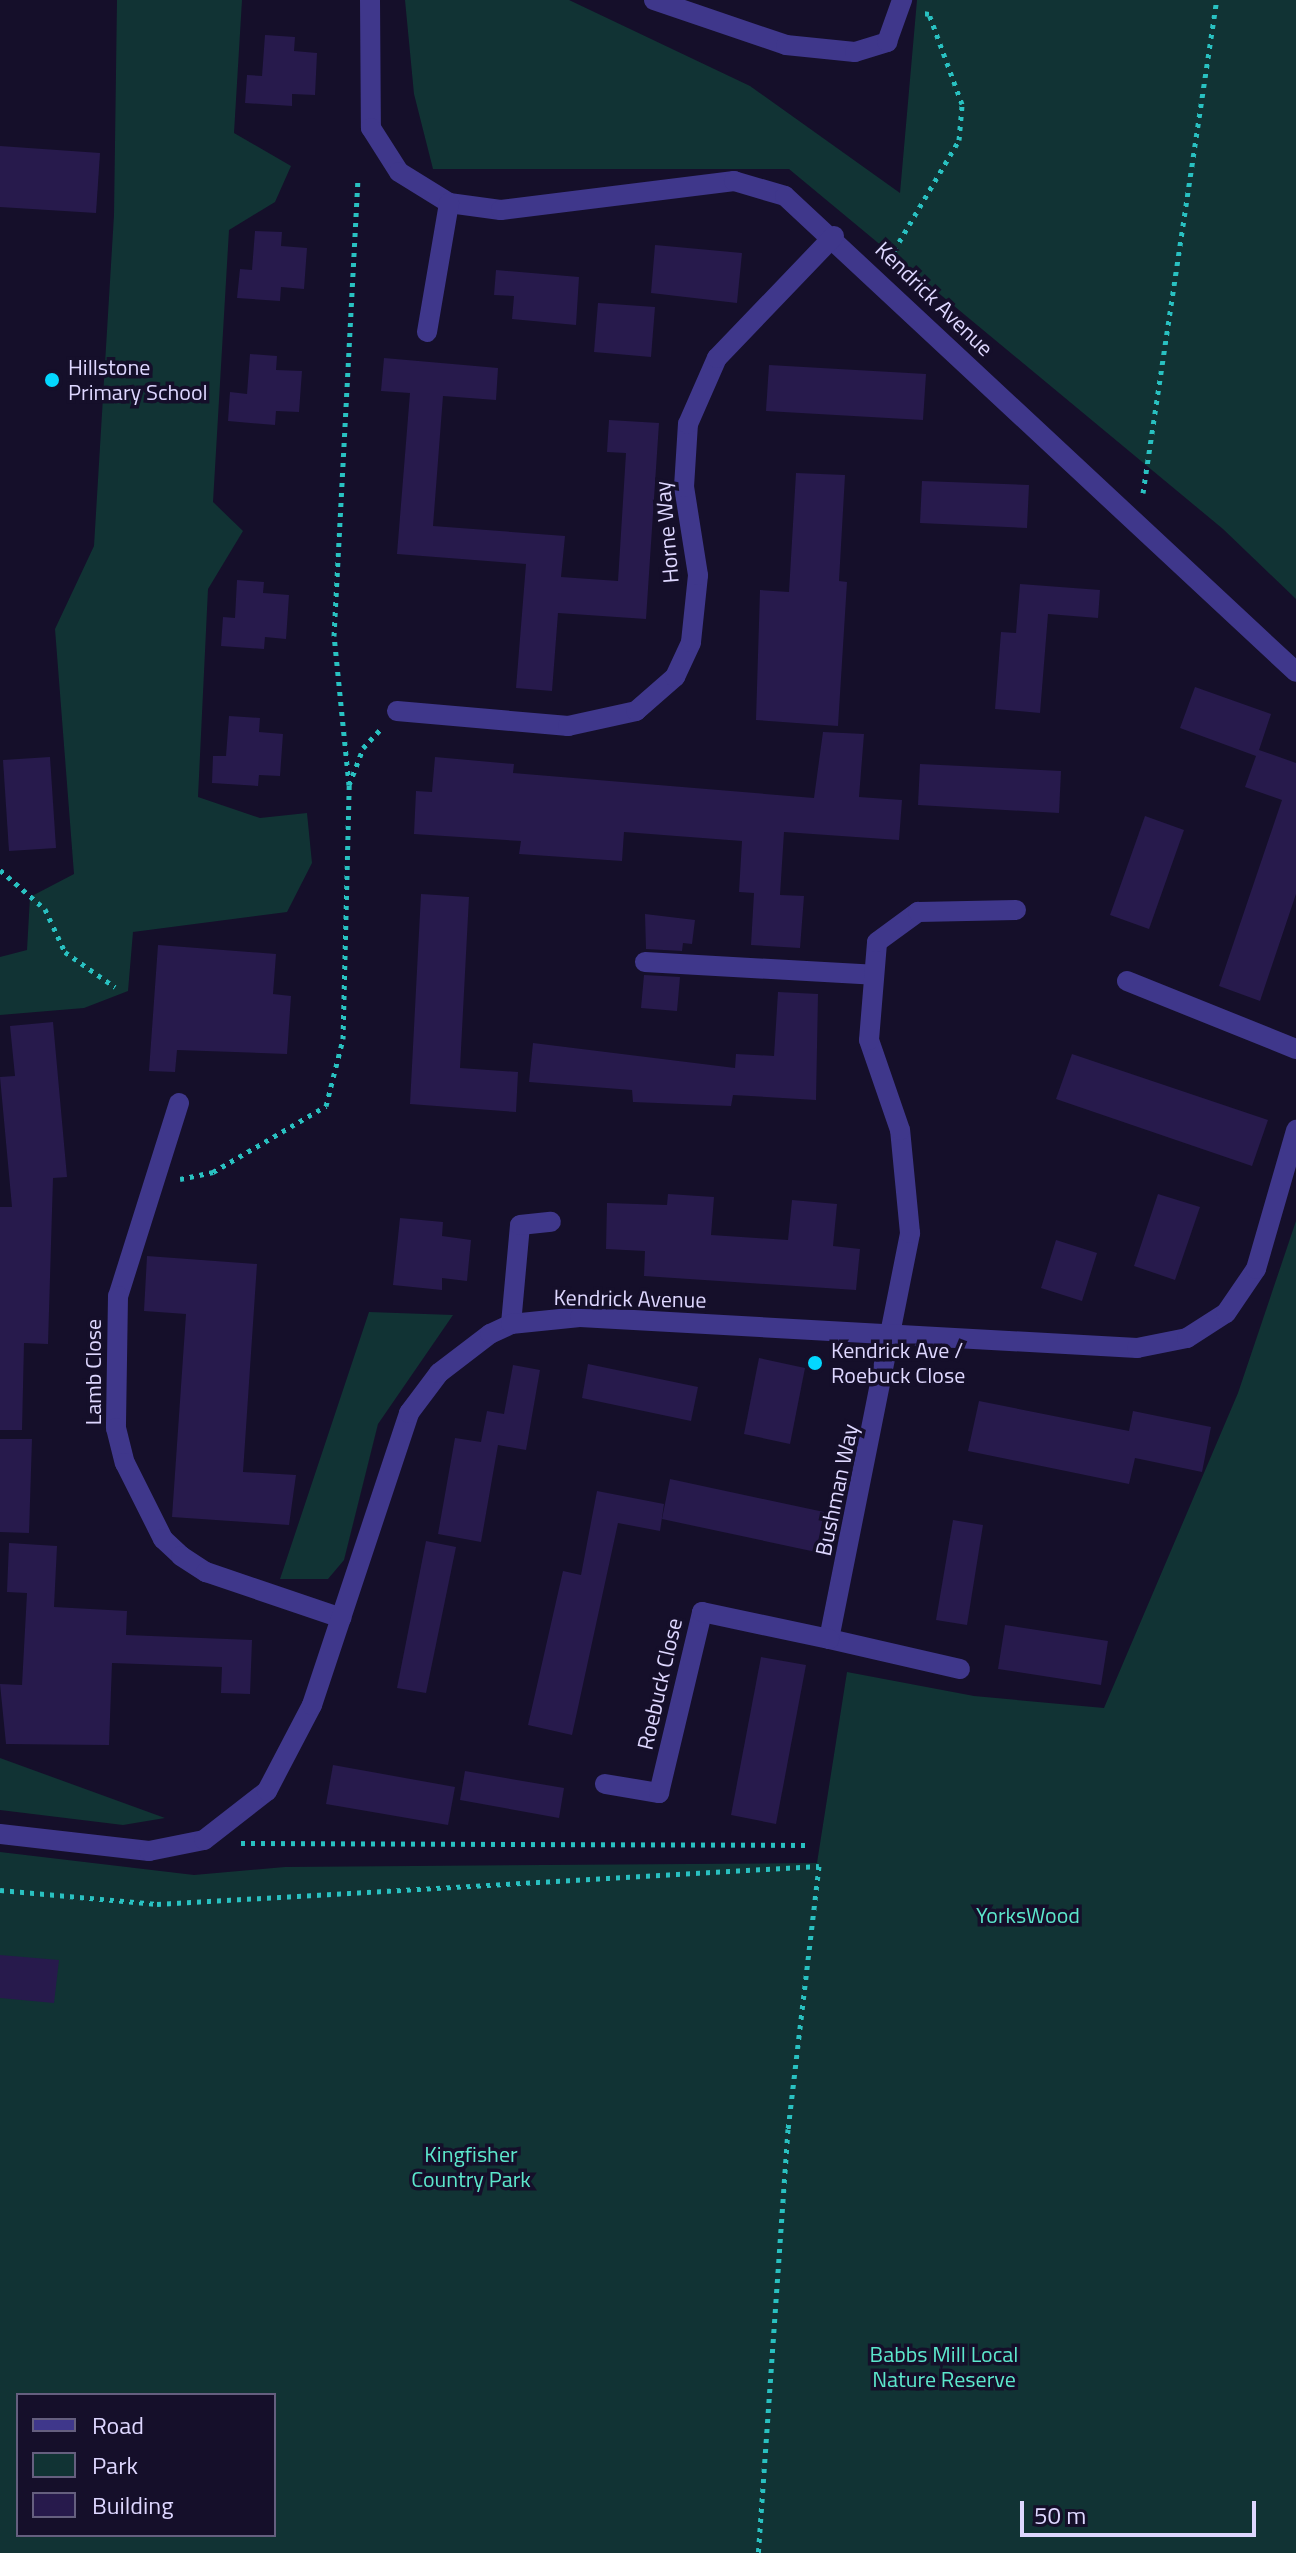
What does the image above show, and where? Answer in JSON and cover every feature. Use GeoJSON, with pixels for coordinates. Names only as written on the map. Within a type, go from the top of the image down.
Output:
{"type":"FeatureCollection","features":[{"type":"Feature","properties":{"kind":"street","name":"Kendrick Avenue"},"geometry":{"type":"LineString","coordinates":[[370,0],[371,128],[399,172],[449,203],[501,210],[734,181],[785,196],[834,236],[1296,672]]}},
{"type":"Feature","properties":{"kind":"street"},"geometry":{"type":"LineString","coordinates":[[654,0],[786,45],[855,52],[887,42],[902,5]]}},
{"type":"Feature","properties":{"kind":"street"},"geometry":{"type":"LineString","coordinates":[[427,332],[449,203]]}},
{"type":"Feature","properties":{"kind":"street","name":"Horne Way"},"geometry":{"type":"LineString","coordinates":[[397,711],[568,726],[636,711],[675,677],[691,642],[698,575],[684,487],[688,424],[717,358],[834,236]]}},
{"type":"Feature","properties":{"kind":"street","name":"Bushman Way"},"geometry":{"type":"LineString","coordinates":[[829,1639],[895,1335],[910,1233],[900,1130],[869,1040],[877,942],[918,912],[1016,910]]}},
{"type":"Feature","properties":{"kind":"street"},"geometry":{"type":"LineString","coordinates":[[645,962],[874,975]]}},
{"type":"Feature","properties":{"kind":"street"},"geometry":{"type":"LineString","coordinates":[[1127,981],[1296,1049]]}},
{"type":"Feature","properties":{"kind":"street","name":"Lamb Close"},"geometry":{"type":"LineString","coordinates":[[179,1103],[121,1282],[114,1358],[116,1428],[141,1502],[163,1539],[206,1572],[341,1618]]}},
{"type":"Feature","properties":{"kind":"street","name":"Kendrick Avenue"},"geometry":{"type":"LineString","coordinates":[[0,1834],[149,1851],[204,1840],[267,1791],[294,1751],[409,1413],[439,1373],[511,1324],[580,1317],[1137,1348],[1187,1338],[1226,1313],[1256,1269],[1296,1130]]}},
{"type":"Feature","properties":{"kind":"street"},"geometry":{"type":"LineString","coordinates":[[511,1324],[520,1225],[551,1222]]}},
{"type":"Feature","properties":{"kind":"street","name":"Roebuck Close"},"geometry":{"type":"LineString","coordinates":[[605,1784],[659,1793],[702,1612],[829,1639]]}},
{"type":"Feature","properties":{"kind":"street"},"geometry":{"type":"LineString","coordinates":[[829,1639],[960,1669]]}},
{"type":"Feature","properties":{"kind":"path"},"geometry":{"type":"LineString","coordinates":[[1139,524],[1156,369],[1217,0]]}},
{"type":"Feature","properties":{"kind":"path"},"geometry":{"type":"LineString","coordinates":[[877,279],[959,140],[962,104],[940,59],[929,14],[902,5]]}},
{"type":"Feature","properties":{"kind":"path"},"geometry":{"type":"LineString","coordinates":[[152,1185],[213,1172],[326,1106],[343,1039],[349,785],[334,636],[358,177]]}},
{"type":"Feature","properties":{"kind":"path"},"geometry":{"type":"LineString","coordinates":[[349,785],[363,748],[397,711]]}},
{"type":"Feature","properties":{"kind":"path"},"geometry":{"type":"LineString","coordinates":[[0,870],[45,909],[65,952],[115,987]]}},
{"type":"Feature","properties":{"kind":"path"},"geometry":{"type":"LineString","coordinates":[[204,1840],[301,1847],[806,1845]]}},
{"type":"Feature","properties":{"kind":"path"},"geometry":{"type":"LineString","coordinates":[[0,1890],[157,1904],[819,1866],[788,2129],[758,2553]]}},
{"type":"Feature","properties":{"kind":"green space"},"geometry":{"type":"Polygon","coordinates":[[[117,0],[242,0],[234,133],[291,166],[275,202],[229,230],[213,502],[243,531],[208,589],[198,797],[260,818],[307,813],[312,863],[287,912],[133,932],[128,991],[84,1008],[0,1015],[0,957],[27,950],[30,897],[74,874],[55,629],[94,546],[114,215],[117,0]]]}},
{"type":"Feature","properties":{"kind":"green space"},"geometry":{"type":"Polygon","coordinates":[[[405,0],[569,0],[750,86],[900,193],[917,0],[1296,0],[1296,599],[1223,529],[789,169],[433,169],[414,94],[405,0]]]}},
{"type":"Feature","properties":{"kind":"green space","name":"Kingfisher Country Park"},"geometry":{"type":"Polygon","coordinates":[[[1296,1221],[1296,2553],[0,2553],[0,1852],[194,1875],[285,1867],[817,1863],[847,1672],[974,1696],[1104,1708],[1238,1393],[1296,1221]]]}},
{"type":"Feature","properties":{"kind":"green space"},"geometry":{"type":"Polygon","coordinates":[[[369,1312],[453,1315],[378,1424],[344,1560],[328,1579],[280,1579],[369,1312]]]}},
{"type":"Feature","properties":{"kind":"green space"},"geometry":{"type":"Polygon","coordinates":[[[0,1758],[165,1818],[123,1825],[0,1810],[0,1758]]]}},
{"type":"Feature","properties":{"kind":"building"},"geometry":{"type":"Polygon","coordinates":[[[265,35],[295,37],[294,51],[317,53],[315,95],[292,94],[292,106],[245,103],[247,75],[262,76],[265,35]]]}},
{"type":"Feature","properties":{"kind":"building"},"geometry":{"type":"Polygon","coordinates":[[[0,146],[100,153],[96,213],[0,207],[0,146]]]}},
{"type":"Feature","properties":{"kind":"building"},"geometry":{"type":"Polygon","coordinates":[[[255,231],[282,232],[281,246],[307,248],[304,289],[281,287],[280,301],[237,298],[240,269],[252,270],[255,231]]]}},
{"type":"Feature","properties":{"kind":"building"},"geometry":{"type":"Polygon","coordinates":[[[655,245],[742,253],[737,303],[651,293],[655,245]]]}},
{"type":"Feature","properties":{"kind":"building"},"geometry":{"type":"Polygon","coordinates":[[[496,270],[579,277],[576,325],[512,319],[514,296],[494,295],[496,270]]]}},
{"type":"Feature","properties":{"kind":"building"},"geometry":{"type":"Polygon","coordinates":[[[598,303],[655,307],[651,357],[594,352],[598,303]]]}},
{"type":"Feature","properties":{"kind":"building"},"geometry":{"type":"Polygon","coordinates":[[[250,354],[277,356],[276,370],[302,371],[299,412],[276,411],[275,425],[228,421],[230,392],[247,394],[250,354]]]}},
{"type":"Feature","properties":{"kind":"building"},"geometry":{"type":"Polygon","coordinates":[[[384,358],[498,368],[496,400],[443,396],[433,526],[565,536],[561,577],[618,581],[626,453],[607,452],[609,420],[659,423],[646,619],[558,613],[552,691],[516,688],[526,564],[397,554],[410,393],[381,391],[384,358]]]}},
{"type":"Feature","properties":{"kind":"building"},"geometry":{"type":"Polygon","coordinates":[[[769,365],[926,374],[923,420],[766,411],[769,365]]]}},
{"type":"Feature","properties":{"kind":"building"},"geometry":{"type":"Polygon","coordinates":[[[796,473],[845,475],[839,581],[847,582],[838,726],[756,720],[760,590],[789,592],[796,473]]]}},
{"type":"Feature","properties":{"kind":"building"},"geometry":{"type":"Polygon","coordinates":[[[922,481],[1029,485],[1027,528],[920,523],[922,481]]]}},
{"type":"Feature","properties":{"kind":"building"},"geometry":{"type":"Polygon","coordinates":[[[237,580],[264,582],[263,593],[289,595],[286,639],[265,637],[264,649],[221,646],[223,617],[235,618],[237,580]]]}},
{"type":"Feature","properties":{"kind":"building"},"geometry":{"type":"Polygon","coordinates":[[[1020,584],[1100,590],[1098,618],[1048,614],[1040,713],[995,709],[1001,632],[1016,633],[1020,584]]]}},
{"type":"Feature","properties":{"kind":"building"},"geometry":{"type":"Polygon","coordinates":[[[1195,687],[1271,714],[1259,750],[1296,763],[1296,894],[1260,1001],[1219,986],[1282,800],[1245,787],[1256,756],[1180,728],[1195,687]]]}},
{"type":"Feature","properties":{"kind":"building"},"geometry":{"type":"Polygon","coordinates":[[[229,716],[260,718],[259,732],[283,734],[280,776],[259,775],[258,786],[212,783],[213,756],[226,756],[229,716]]]}},
{"type":"Feature","properties":{"kind":"building"},"geometry":{"type":"Polygon","coordinates":[[[823,732],[864,734],[859,797],[902,800],[899,840],[784,832],[780,895],[804,896],[800,948],[751,945],[754,893],[739,892],[742,841],[624,832],[622,861],[519,854],[521,841],[414,834],[416,791],[432,792],[435,757],[514,764],[513,773],[814,798],[823,732]]]}},
{"type":"Feature","properties":{"kind":"building"},"geometry":{"type":"Polygon","coordinates":[[[50,757],[56,848],[9,851],[3,760],[50,757]]]}},
{"type":"Feature","properties":{"kind":"building"},"geometry":{"type":"Polygon","coordinates":[[[920,764],[1061,771],[1059,813],[918,805],[920,764]]]}},
{"type":"Feature","properties":{"kind":"building"},"geometry":{"type":"Polygon","coordinates":[[[1145,816],[1184,830],[1149,929],[1110,915],[1145,816]]]}},
{"type":"Feature","properties":{"kind":"building"},"geometry":{"type":"Polygon","coordinates":[[[421,894],[469,897],[460,1068],[518,1072],[516,1112],[410,1104],[421,894]]]}},
{"type":"Feature","properties":{"kind":"building"},"geometry":{"type":"Polygon","coordinates":[[[645,914],[695,920],[692,944],[683,943],[682,951],[646,949],[645,914]]]}},
{"type":"Feature","properties":{"kind":"building"},"geometry":{"type":"Polygon","coordinates":[[[158,945],[276,954],[273,994],[291,996],[287,1054],[177,1050],[175,1072],[149,1071],[158,945]]]}},
{"type":"Feature","properties":{"kind":"building"},"geometry":{"type":"Polygon","coordinates":[[[644,975],[680,977],[677,1011],[641,1008],[644,975]]]}},
{"type":"Feature","properties":{"kind":"building"},"geometry":{"type":"Polygon","coordinates":[[[778,992],[818,994],[816,1100],[733,1095],[731,1106],[633,1102],[632,1090],[529,1082],[533,1043],[735,1068],[736,1054],[774,1056],[778,992]]]}},
{"type":"Feature","properties":{"kind":"building"},"geometry":{"type":"Polygon","coordinates":[[[53,1022],[67,1177],[53,1178],[48,1344],[24,1343],[22,1430],[0,1430],[0,1207],[12,1207],[0,1077],[15,1076],[10,1026],[53,1022]]]}},
{"type":"Feature","properties":{"kind":"building"},"geometry":{"type":"Polygon","coordinates":[[[1072,1054],[1268,1120],[1252,1166],[1056,1099],[1072,1054]]]}},
{"type":"Feature","properties":{"kind":"building"},"geometry":{"type":"Polygon","coordinates":[[[668,1194],[714,1197],[711,1235],[788,1240],[792,1200],[837,1204],[833,1246],[860,1249],[856,1290],[644,1276],[645,1251],[606,1249],[607,1203],[667,1205],[668,1194]]]}},
{"type":"Feature","properties":{"kind":"building"},"geometry":{"type":"Polygon","coordinates":[[[1158,1194],[1200,1207],[1175,1280],[1134,1266],[1158,1194]]]}},
{"type":"Feature","properties":{"kind":"building"},"geometry":{"type":"Polygon","coordinates":[[[400,1218],[443,1222],[442,1236],[471,1240],[467,1281],[442,1278],[442,1290],[393,1285],[400,1218]]]}},
{"type":"Feature","properties":{"kind":"building"},"geometry":{"type":"Polygon","coordinates":[[[1056,1240],[1097,1253],[1082,1301],[1041,1288],[1056,1240]]]}},
{"type":"Feature","properties":{"kind":"building"},"geometry":{"type":"Polygon","coordinates":[[[147,1256],[257,1264],[243,1472],[296,1475],[289,1525],[172,1517],[186,1314],[144,1311],[147,1256]]]}},
{"type":"Feature","properties":{"kind":"building"},"geometry":{"type":"Polygon","coordinates":[[[759,1358],[805,1368],[790,1444],[744,1434],[759,1358]]]}},
{"type":"Feature","properties":{"kind":"building"},"geometry":{"type":"Polygon","coordinates":[[[588,1364],[698,1387],[691,1421],[582,1398],[588,1364]]]}},
{"type":"Feature","properties":{"kind":"building"},"geometry":{"type":"Polygon","coordinates":[[[513,1365],[540,1370],[526,1450],[498,1445],[481,1542],[438,1534],[455,1438],[481,1442],[487,1411],[504,1414],[513,1365]]]}},
{"type":"Feature","properties":{"kind":"building"},"geometry":{"type":"Polygon","coordinates":[[[979,1401],[1129,1431],[1133,1411],[1211,1427],[1202,1472],[1135,1458],[1129,1484],[968,1451],[979,1401]]]}},
{"type":"Feature","properties":{"kind":"building"},"geometry":{"type":"Polygon","coordinates":[[[0,1439],[32,1439],[29,1533],[0,1532],[0,1439]]]}},
{"type":"Feature","properties":{"kind":"building"},"geometry":{"type":"Polygon","coordinates":[[[670,1479],[824,1512],[816,1552],[662,1519],[670,1479]]]}},
{"type":"Feature","properties":{"kind":"building"},"geometry":{"type":"Polygon","coordinates":[[[597,1491],[664,1504],[660,1531],[618,1523],[572,1735],[528,1725],[563,1571],[581,1575],[597,1491]]]}},
{"type":"Feature","properties":{"kind":"building"},"geometry":{"type":"Polygon","coordinates":[[[953,1520],[983,1525],[967,1625],[936,1620],[953,1520]]]}},
{"type":"Feature","properties":{"kind":"building"},"geometry":{"type":"Polygon","coordinates":[[[426,1541],[456,1547],[426,1693],[397,1688],[426,1541]]]}},
{"type":"Feature","properties":{"kind":"building"},"geometry":{"type":"Polygon","coordinates":[[[9,1543],[57,1546],[54,1607],[127,1611],[126,1635],[252,1640],[250,1694],[221,1693],[222,1667],[112,1663],[109,1745],[6,1744],[0,1684],[22,1685],[27,1593],[7,1592],[9,1543]]]}},
{"type":"Feature","properties":{"kind":"building"},"geometry":{"type":"Polygon","coordinates":[[[1005,1625],[1108,1641],[1101,1685],[998,1669],[1005,1625]]]}},
{"type":"Feature","properties":{"kind":"building"},"geometry":{"type":"Polygon","coordinates":[[[761,1657],[806,1665],[776,1824],[731,1815],[761,1657]]]}},
{"type":"Feature","properties":{"kind":"building"},"geometry":{"type":"Polygon","coordinates":[[[333,1765],[455,1787],[448,1825],[326,1804],[333,1765]]]}},
{"type":"Feature","properties":{"kind":"building"},"geometry":{"type":"Polygon","coordinates":[[[465,1771],[564,1788],[559,1818],[460,1800],[465,1771]]]}},
{"type":"Feature","properties":{"kind":"building"},"geometry":{"type":"Polygon","coordinates":[[[0,1955],[59,1960],[54,2003],[0,1998],[0,1955]]]}},
{"type":"Feature","properties":{"kind":"place","name":"Hillstone Primary School"},"geometry":{"type":"Point","coordinates":[52,380]}},
{"type":"Feature","properties":{"kind":"place","name":"Kendrick Ave / Roebuck Close"},"geometry":{"type":"Point","coordinates":[815,1363]}},
{"type":"Feature","properties":{"kind":"park label","name":"YorksWood"},"geometry":{"type":"Point","coordinates":[1028,1916]}},
{"type":"Feature","properties":{"kind":"park label","name":"Babbs Mill Local Nature Reserve"},"geometry":{"type":"Point","coordinates":[944,2366]}}]}
